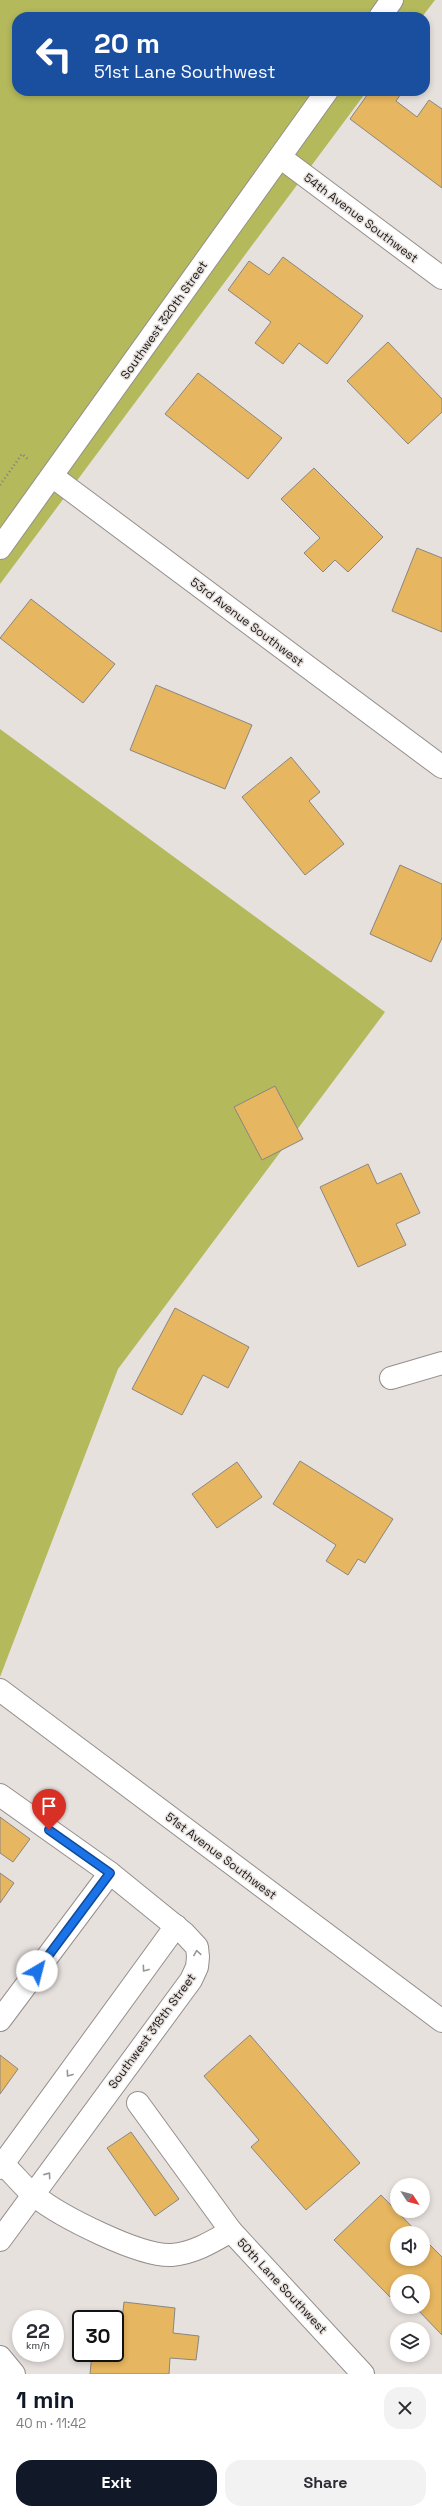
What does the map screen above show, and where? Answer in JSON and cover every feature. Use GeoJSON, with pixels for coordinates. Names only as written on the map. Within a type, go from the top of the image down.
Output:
{"type":"FeatureCollection","features":[{"type":"Feature","properties":{"kind":"street"},"geometry":{"type":"LineString","coordinates":[[384,12],[392,0]]}},
{"type":"Feature","properties":{"kind":"street","name":"Southwest 320th Street"},"geometry":{"type":"LineString","coordinates":[[0,548],[323,96]]}},
{"type":"Feature","properties":{"kind":"street","name":"54th Avenue Southwest"},"geometry":{"type":"LineString","coordinates":[[280,157],[442,278]]}},
{"type":"Feature","properties":{"kind":"street","name":"53rd Avenue Southwest"},"geometry":{"type":"LineString","coordinates":[[52,476],[442,767]]}},
{"type":"Feature","properties":{"kind":"street"},"geometry":{"type":"LineString","coordinates":[[391,1378],[442,1363]]}},
{"type":"Feature","properties":{"kind":"street","name":"51st Avenue Southwest"},"geometry":{"type":"LineString","coordinates":[[0,1690],[442,2021]]}},
{"type":"Feature","properties":{"kind":"street","name":"Southwest 318th Street"},"geometry":{"type":"LineString","coordinates":[[0,1795],[110,1873],[176,1926],[196,1947],[197,1967],[191,1980],[0,2240]]}},
{"type":"Feature","properties":{"kind":"street"},"geometry":{"type":"LineString","coordinates":[[0,2020],[110,1873]]}},
{"type":"Feature","properties":{"kind":"street"},"geometry":{"type":"LineString","coordinates":[[1,2164],[176,1926]]}},
{"type":"Feature","properties":{"kind":"street"},"geometry":{"type":"LineString","coordinates":[[138,2103],[231,2231]]}},
{"type":"Feature","properties":{"kind":"street","name":"50th Lane Southwest"},"geometry":{"type":"LineString","coordinates":[[1,2164],[34,2195],[51,2208],[101,2233],[159,2254],[187,2252],[205,2246],[231,2231],[363,2374]]}},
{"type":"Feature","properties":{"kind":"street"},"geometry":{"type":"LineString","coordinates":[[0,2357],[14,2374]]}},
{"type":"Feature","properties":{"kind":"green space"},"geometry":{"type":"Polygon","coordinates":[[[0,0],[435,0],[426,12],[12,12],[12,96],[363,96],[0,584],[0,0]]]}},
{"type":"Feature","properties":{"kind":"green space"},"geometry":{"type":"Polygon","coordinates":[[[0,729],[385,1012],[118,1369],[0,1677],[0,729]]]}},
{"type":"Feature","properties":{"kind":"building"},"geometry":{"type":"Polygon","coordinates":[[[366,96],[400,96],[396,101],[417,117],[429,100],[442,109],[442,188],[350,119],[366,96]]]}},
{"type":"Feature","properties":{"kind":"building"},"geometry":{"type":"Polygon","coordinates":[[[283,257],[363,316],[327,364],[299,343],[283,364],[255,343],[271,322],[228,290],[249,261],[269,275],[283,257]]]}},
{"type":"Feature","properties":{"kind":"building"},"geometry":{"type":"Polygon","coordinates":[[[388,342],[442,399],[442,412],[408,444],[347,381],[388,342]]]}},
{"type":"Feature","properties":{"kind":"building"},"geometry":{"type":"Polygon","coordinates":[[[198,373],[282,438],[248,479],[165,414],[198,373]]]}},
{"type":"Feature","properties":{"kind":"building"},"geometry":{"type":"Polygon","coordinates":[[[314,468],[383,537],[348,572],[335,560],[323,572],[304,553],[320,538],[281,499],[314,468]]]}},
{"type":"Feature","properties":{"kind":"building"},"geometry":{"type":"Polygon","coordinates":[[[417,548],[442,558],[442,632],[392,611],[417,548]]]}},
{"type":"Feature","properties":{"kind":"building"},"geometry":{"type":"Polygon","coordinates":[[[31,599],[115,664],[83,703],[0,638],[31,599]]]}},
{"type":"Feature","properties":{"kind":"building"},"geometry":{"type":"Polygon","coordinates":[[[156,685],[252,725],[225,789],[130,750],[156,685]]]}},
{"type":"Feature","properties":{"kind":"building"},"geometry":{"type":"Polygon","coordinates":[[[291,757],[320,792],[309,801],[344,844],[305,875],[242,797],[291,757]]]}},
{"type":"Feature","properties":{"kind":"building"},"geometry":{"type":"Polygon","coordinates":[[[400,865],[442,884],[442,938],[431,962],[370,934],[400,865]]]}},
{"type":"Feature","properties":{"kind":"building"},"geometry":{"type":"Polygon","coordinates":[[[275,1086],[303,1139],[262,1160],[234,1107],[275,1086]]]}},
{"type":"Feature","properties":{"kind":"building"},"geometry":{"type":"Polygon","coordinates":[[[368,1164],[377,1184],[401,1173],[420,1213],[396,1224],[406,1245],[358,1267],[320,1187],[368,1164]]]}},
{"type":"Feature","properties":{"kind":"building"},"geometry":{"type":"Polygon","coordinates":[[[175,1308],[249,1347],[228,1388],[203,1375],[182,1415],[132,1389],[175,1308]]]}},
{"type":"Feature","properties":{"kind":"building"},"geometry":{"type":"Polygon","coordinates":[[[300,1461],[393,1519],[365,1563],[358,1559],[348,1575],[326,1561],[336,1545],[273,1504],[300,1461]]]}},
{"type":"Feature","properties":{"kind":"building"},"geometry":{"type":"Polygon","coordinates":[[[237,1462],[262,1497],[217,1528],[192,1494],[237,1462]]]}},
{"type":"Feature","properties":{"kind":"building"},"geometry":{"type":"Polygon","coordinates":[[[0,1817],[30,1839],[13,1862],[0,1853],[0,1817]]]}},
{"type":"Feature","properties":{"kind":"building"},"geometry":{"type":"Polygon","coordinates":[[[0,1873],[14,1883],[0,1903],[0,1873]]]}},
{"type":"Feature","properties":{"kind":"building"},"geometry":{"type":"Polygon","coordinates":[[[250,2035],[360,2163],[306,2210],[251,2147],[259,2140],[204,2076],[250,2035]]]}},
{"type":"Feature","properties":{"kind":"building"},"geometry":{"type":"Polygon","coordinates":[[[0,2055],[18,2069],[0,2094],[0,2055]]]}},
{"type":"Feature","properties":{"kind":"building"},"geometry":{"type":"Polygon","coordinates":[[[131,2132],[179,2199],[155,2216],[107,2148],[131,2132]]]}},
{"type":"Feature","properties":{"kind":"building"},"geometry":{"type":"Polygon","coordinates":[[[381,2195],[390,2204],[390,2218],[403,2218],[411,2226],[390,2226],[390,2266],[430,2266],[430,2245],[442,2257],[442,2335],[422,2314],[430,2314],[430,2274],[390,2274],[390,2297],[334,2240],[381,2195]]]}},
{"type":"Feature","properties":{"kind":"building"},"geometry":{"type":"Polygon","coordinates":[[[124,2302],[175,2308],[173,2333],[199,2336],[196,2360],[170,2358],[169,2374],[90,2374],[91,2362],[124,2362],[124,2302]]]}},
{"type":"Feature","properties":{"kind":"route"},"geometry":{"type":"LineString","coordinates":[[37,1971],[110,1873],[49,1830]]}}]}
